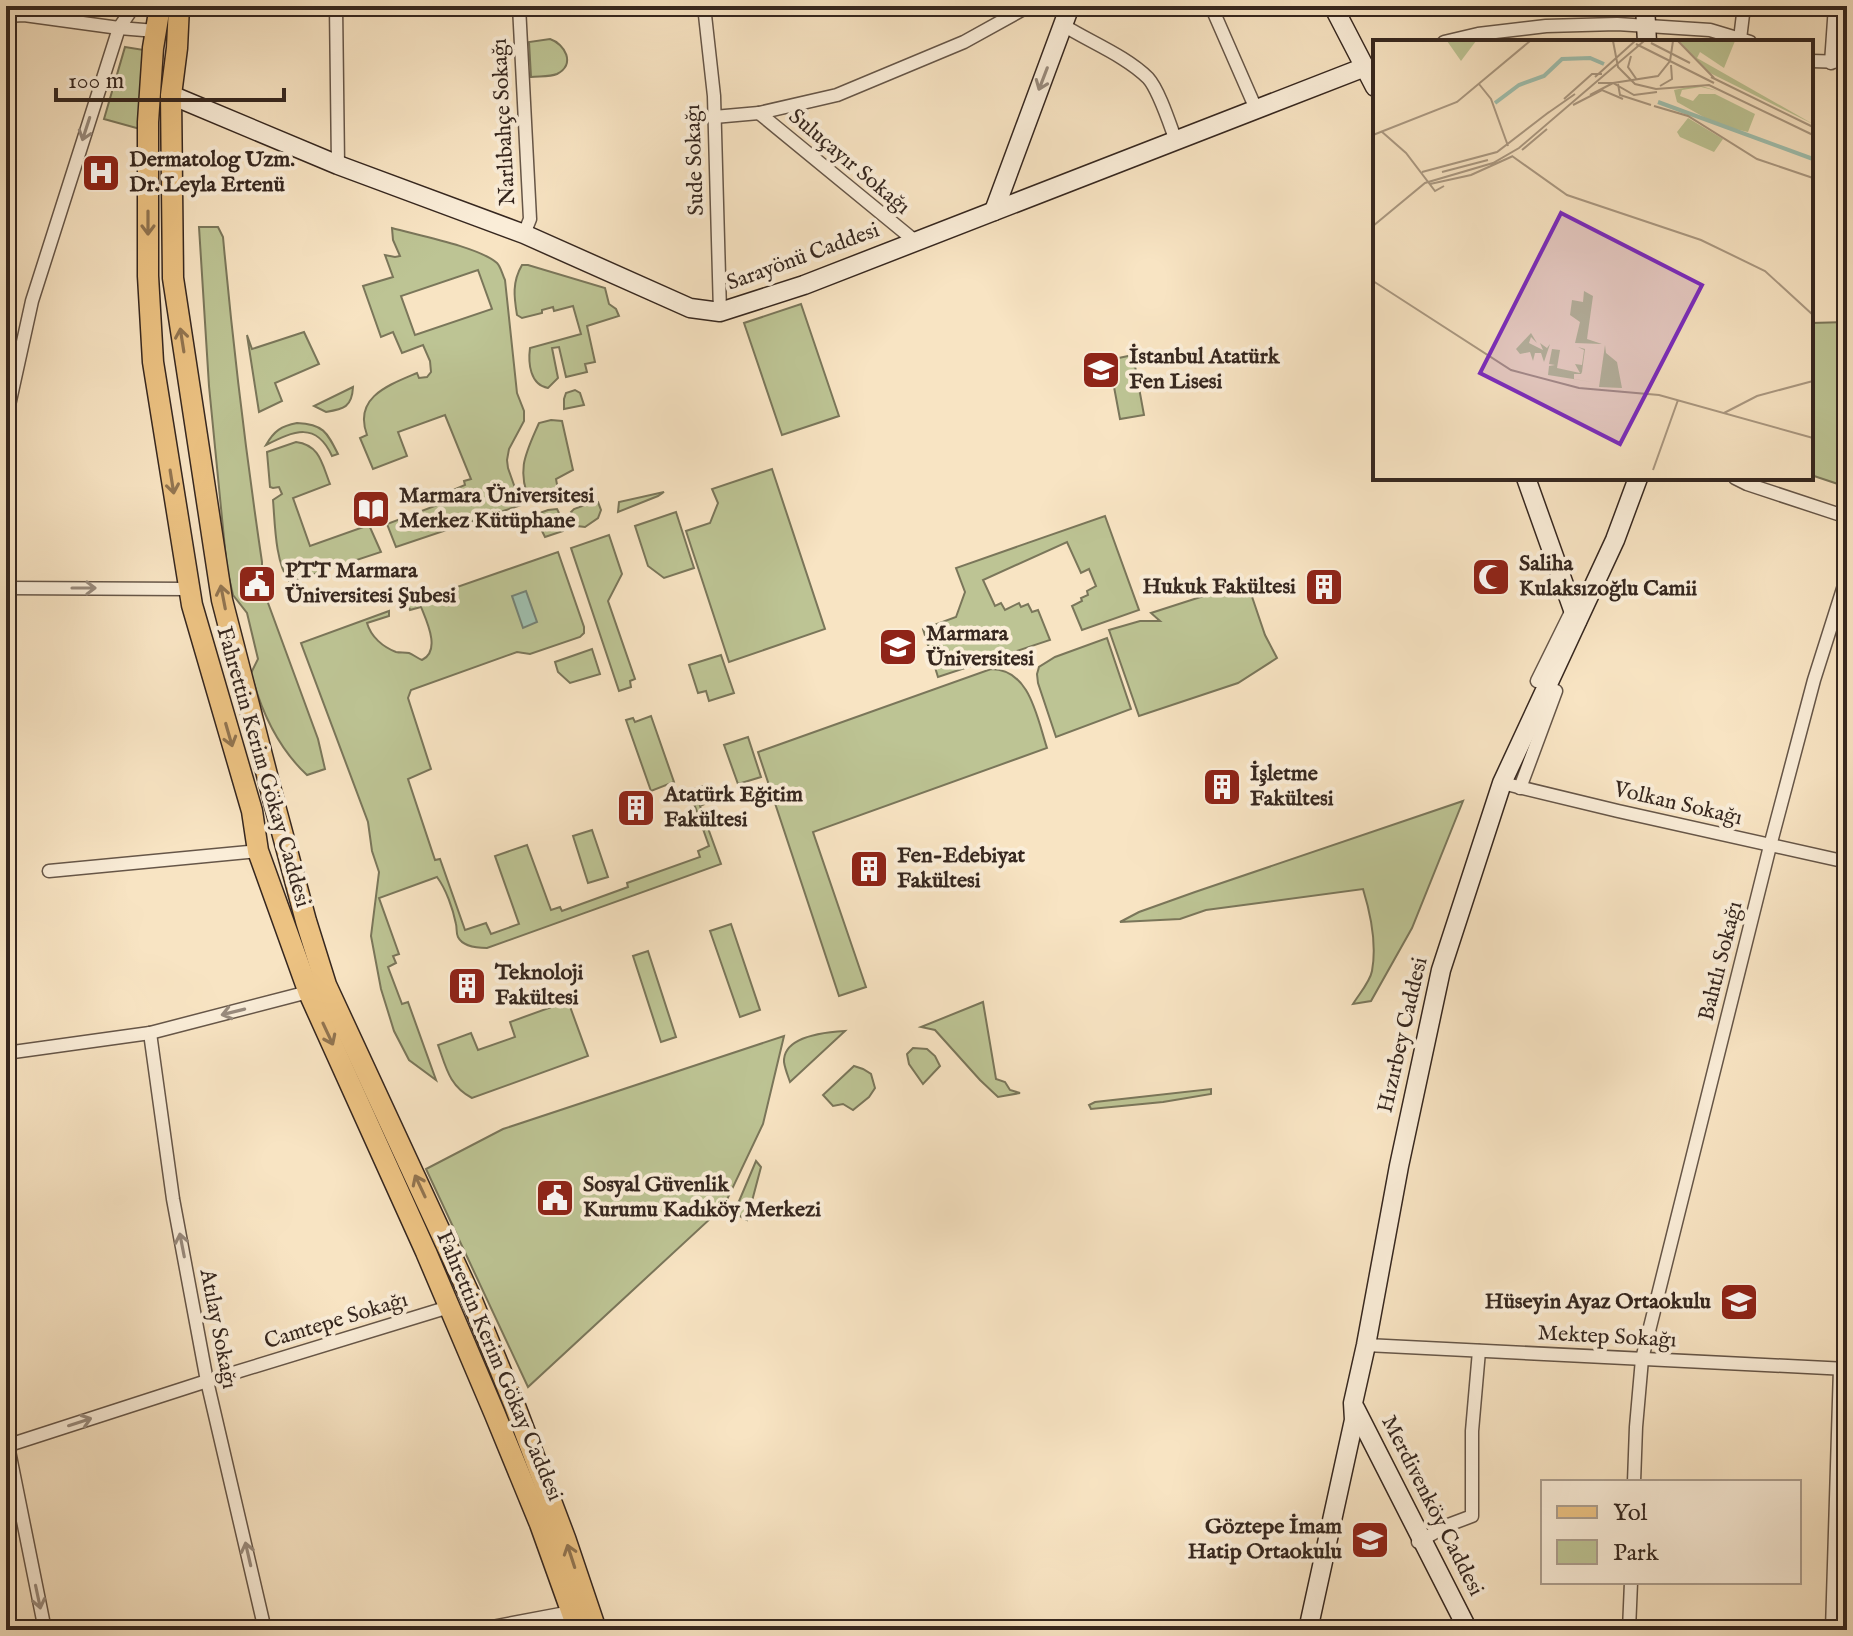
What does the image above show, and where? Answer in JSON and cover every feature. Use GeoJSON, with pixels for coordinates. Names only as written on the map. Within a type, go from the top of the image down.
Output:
{"type":"FeatureCollection","features":[{"type":"Feature","properties":{"kind":"main road","name":"Fahrettin Kerim Gökay Caddesi"},"geometry":{"type":"LineString","coordinates":[[172,8],[156,31],[153,48],[148,122],[148,276],[153,362],[188,589],[252,811],[258,851],[540,1524],[575,1621]]}},
{"type":"Feature","properties":{"kind":"main road","name":"Fahrettin Kerim Gökay Caddesi"},"geometry":{"type":"LineString","coordinates":[[172,8],[177,48],[171,95],[173,278],[222,600],[302,907],[318,989],[471,1298],[565,1538],[596,1630]]}},
{"type":"Feature","properties":{"kind":"street"},"geometry":{"type":"LineString","coordinates":[[6,419],[32,301],[119,28],[134,6]]}},
{"type":"Feature","properties":{"kind":"street"},"geometry":{"type":"LineString","coordinates":[[336,6],[338,165]]}},
{"type":"Feature","properties":{"kind":"street","name":"Narlıbahçe Sokağı"},"geometry":{"type":"LineString","coordinates":[[519,6],[530,219],[524,234]]}},
{"type":"Feature","properties":{"kind":"street","name":"Sude Sokağı"},"geometry":{"type":"LineString","coordinates":[[704,6],[714,117],[720,312]]}},
{"type":"Feature","properties":{"kind":"street"},"geometry":{"type":"LineString","coordinates":[[714,117],[759,113],[837,95],[964,42],[1029,6]]}},
{"type":"Feature","properties":{"kind":"street"},"geometry":{"type":"LineString","coordinates":[[994,211],[1070,6]]}},
{"type":"Feature","properties":{"kind":"street"},"geometry":{"type":"LineString","coordinates":[[1211,6],[1256,109]]}},
{"type":"Feature","properties":{"kind":"street"},"geometry":{"type":"LineString","coordinates":[[1333,6],[1370,66]]}},
{"type":"Feature","properties":{"kind":"street"},"geometry":{"type":"LineString","coordinates":[[1645,6],[1646,34]]}},
{"type":"Feature","properties":{"kind":"street"},"geometry":{"type":"LineString","coordinates":[[1452,40],[1546,26],[1617,24],[1646,34],[1710,30],[1745,40],[1744,6]]}},
{"type":"Feature","properties":{"kind":"street"},"geometry":{"type":"LineString","coordinates":[[1831,63],[1835,6]]}},
{"type":"Feature","properties":{"kind":"street"},"geometry":{"type":"LineString","coordinates":[[6,16],[24,15],[156,31]]}},
{"type":"Feature","properties":{"kind":"street"},"geometry":{"type":"LineString","coordinates":[[1063,25],[1116,53],[1148,79],[1176,141]]}},
{"type":"Feature","properties":{"kind":"street"},"geometry":{"type":"LineString","coordinates":[[1813,61],[1847,62]]}},
{"type":"Feature","properties":{"kind":"street","name":"Sarayönü Caddesi"},"geometry":{"type":"LineString","coordinates":[[171,95],[338,165],[524,234],[690,308],[720,312],[804,285],[1370,66]]}},
{"type":"Feature","properties":{"kind":"street","name":"Suluçayır Sokağı"},"geometry":{"type":"LineString","coordinates":[[759,113],[915,241]]}},
{"type":"Feature","properties":{"kind":"street"},"geometry":{"type":"LineString","coordinates":[[1527,480],[1575,614]]}},
{"type":"Feature","properties":{"kind":"street","name":"Hızırbey Caddesi"},"geometry":{"type":"LineString","coordinates":[[1537,681],[1615,540],[1637,480]]}},
{"type":"Feature","properties":{"kind":"street"},"geometry":{"type":"LineString","coordinates":[[1739,480],[1847,517]]}},
{"type":"Feature","properties":{"kind":"street","name":"Bahtlı Sokağı"},"geometry":{"type":"LineString","coordinates":[[1634,1480],[1642,1359],[1770,846],[1814,680],[1847,576]]}},
{"type":"Feature","properties":{"kind":"street"},"geometry":{"type":"LineString","coordinates":[[6,588],[188,589]]}},
{"type":"Feature","properties":{"kind":"street","name":"Hızırbey Caddesi"},"geometry":{"type":"LineString","coordinates":[[1308,1630],[1399,1166],[1441,970],[1575,614]]}},
{"type":"Feature","properties":{"kind":"street","name":"Hızırbey Caddesi"},"geometry":{"type":"LineString","coordinates":[[1511,786],[1556,691]]}},
{"type":"Feature","properties":{"kind":"street","name":"Volkan Sokağı"},"geometry":{"type":"LineString","coordinates":[[1511,786],[1847,862]]}},
{"type":"Feature","properties":{"kind":"street"},"geometry":{"type":"LineString","coordinates":[[49,871],[258,851]]}},
{"type":"Feature","properties":{"kind":"street"},"geometry":{"type":"LineString","coordinates":[[6,1053],[150,1033],[318,989]]}},
{"type":"Feature","properties":{"kind":"street","name":"Atılay Sokağı"},"geometry":{"type":"LineString","coordinates":[[150,1033],[173,1199],[207,1381],[265,1630]]}},
{"type":"Feature","properties":{"kind":"street","name":"Camtepe Sokağı"},"geometry":{"type":"LineString","coordinates":[[6,1443],[449,1307]]}},
{"type":"Feature","properties":{"kind":"street","name":"Mektep Sokağı"},"geometry":{"type":"LineString","coordinates":[[1366,1345],[1844,1368]]}},
{"type":"Feature","properties":{"kind":"street"},"geometry":{"type":"LineString","coordinates":[[1419,1541],[1472,1516],[1472,1431],[1479,1351]]}},
{"type":"Feature","properties":{"kind":"street"},"geometry":{"type":"LineString","coordinates":[[1832,1630],[1844,1368]]}},
{"type":"Feature","properties":{"kind":"street"},"geometry":{"type":"LineString","coordinates":[[1353,1412],[1419,1541],[1457,1630]]}},
{"type":"Feature","properties":{"kind":"street"},"geometry":{"type":"LineString","coordinates":[[6,1443],[45,1630]]}},
{"type":"Feature","properties":{"kind":"street","name":"Merdivenköy Caddesi"},"geometry":{"type":"LineString","coordinates":[[1419,1541],[1468,1630]]}},
{"type":"Feature","properties":{"kind":"street"},"geometry":{"type":"LineString","coordinates":[[1629,1630],[1631,1584]]}},
{"type":"Feature","properties":{"kind":"street"},"geometry":{"type":"LineString","coordinates":[[476,1630],[575,1621]]}},
{"type":"Feature","properties":{"kind":"green space"},"geometry":{"type":"Polygon","coordinates":[[[550,39],[564,50],[566,65],[557,74],[531,77],[529,42],[550,39]]]}},
{"type":"Feature","properties":{"kind":"green space"},"geometry":{"type":"Polygon","coordinates":[[[125,47],[144,50],[140,129],[104,119],[125,47]]]}},
{"type":"Feature","properties":{"kind":"green space"},"geometry":{"type":"Polygon","coordinates":[[[199,227],[218,227],[223,237],[240,400],[262,562],[262,576],[249,577],[250,593],[264,592],[318,739],[325,769],[307,775],[280,741],[260,701],[251,673],[258,659],[247,613],[233,595],[227,569],[209,386],[199,227]]]}},
{"type":"Feature","properties":{"kind":"green space"},"geometry":{"type":"Polygon","coordinates":[[[392,228],[477,252],[498,265],[505,280],[517,393],[524,411],[524,421],[509,449],[507,460],[521,505],[396,547],[387,524],[456,498],[453,490],[471,479],[445,415],[398,432],[407,456],[373,469],[360,438],[367,435],[365,411],[376,394],[417,373],[419,378],[427,377],[431,372],[423,345],[402,353],[393,332],[381,337],[363,286],[393,277],[385,255],[400,256],[392,228]],[[478,270],[401,296],[415,335],[492,309],[478,270]]]}},
{"type":"Feature","properties":{"kind":"green space"},"geometry":{"type":"Polygon","coordinates":[[[522,265],[605,288],[609,304],[619,316],[587,326],[595,362],[585,364],[587,372],[566,377],[559,347],[552,348],[558,378],[548,388],[534,378],[529,360],[530,348],[581,334],[573,306],[554,311],[553,307],[522,318],[517,315],[515,284],[522,265]]]}},
{"type":"Feature","properties":{"kind":"green space"},"geometry":{"type":"Polygon","coordinates":[[[801,304],[839,416],[782,435],[744,323],[801,304]]]}},
{"type":"Feature","properties":{"kind":"green space"},"geometry":{"type":"Polygon","coordinates":[[[1847,322],[1847,487],[1813,476],[1813,323],[1847,322]]]}},
{"type":"Feature","properties":{"kind":"green space"},"geometry":{"type":"Polygon","coordinates":[[[304,332],[319,364],[275,383],[282,401],[259,412],[247,335],[252,349],[304,332]]]}},
{"type":"Feature","properties":{"kind":"green space"},"geometry":{"type":"Polygon","coordinates":[[[1133,355],[1144,415],[1120,419],[1109,360],[1133,355]]]}},
{"type":"Feature","properties":{"kind":"green space"},"geometry":{"type":"Polygon","coordinates":[[[353,387],[349,403],[342,408],[326,412],[314,406],[353,387]]]}},
{"type":"Feature","properties":{"kind":"green space"},"geometry":{"type":"Polygon","coordinates":[[[575,390],[580,393],[584,405],[564,409],[566,393],[575,390]]]}},
{"type":"Feature","properties":{"kind":"green space"},"geometry":{"type":"Polygon","coordinates":[[[562,421],[573,470],[556,479],[558,490],[552,496],[530,502],[524,480],[524,461],[539,423],[562,421]]]}},
{"type":"Feature","properties":{"kind":"green space"},"geometry":{"type":"Polygon","coordinates":[[[297,423],[318,427],[331,440],[338,454],[332,456],[319,438],[304,432],[266,445],[278,430],[297,423]]]}},
{"type":"Feature","properties":{"kind":"green space"},"geometry":{"type":"Polygon","coordinates":[[[296,442],[315,451],[330,484],[293,498],[310,546],[369,525],[381,552],[289,581],[281,564],[275,531],[273,500],[282,494],[279,487],[270,487],[267,452],[296,442]]]}},
{"type":"Feature","properties":{"kind":"green space"},"geometry":{"type":"Polygon","coordinates":[[[772,469],[825,629],[729,662],[686,531],[710,523],[718,503],[712,489],[772,469]]]}},
{"type":"Feature","properties":{"kind":"green space"},"geometry":{"type":"Polygon","coordinates":[[[664,492],[658,496],[618,512],[619,502],[664,492]]]}},
{"type":"Feature","properties":{"kind":"green space"},"geometry":{"type":"Polygon","coordinates":[[[598,502],[601,510],[598,518],[585,527],[577,526],[571,512],[598,502]]]}},
{"type":"Feature","properties":{"kind":"green space"},"geometry":{"type":"Polygon","coordinates":[[[557,509],[564,523],[563,531],[545,537],[534,515],[557,509]]]}},
{"type":"Feature","properties":{"kind":"green space"},"geometry":{"type":"Polygon","coordinates":[[[676,512],[694,568],[664,578],[648,566],[635,526],[676,512]]]}},
{"type":"Feature","properties":{"kind":"green space"},"geometry":{"type":"Polygon","coordinates":[[[1105,516],[1139,610],[1082,630],[1072,606],[1082,601],[1081,598],[1088,595],[1087,591],[1096,586],[1089,569],[1081,573],[1067,542],[983,580],[995,606],[1001,603],[1005,610],[1019,603],[1021,607],[1028,604],[1032,612],[1038,610],[1050,640],[938,677],[923,629],[956,617],[965,592],[956,568],[1105,516]]]}},
{"type":"Feature","properties":{"kind":"green space"},"geometry":{"type":"Polygon","coordinates":[[[609,535],[622,574],[608,601],[635,679],[630,681],[631,687],[619,691],[571,548],[609,535]]]}},
{"type":"Feature","properties":{"kind":"green space"},"geometry":{"type":"Polygon","coordinates":[[[558,552],[584,627],[580,637],[530,654],[517,652],[411,690],[408,698],[431,769],[408,779],[435,860],[440,859],[465,930],[486,923],[491,934],[519,924],[495,856],[527,845],[551,910],[560,907],[562,911],[700,857],[698,851],[709,846],[691,795],[695,793],[694,789],[703,786],[709,802],[700,806],[721,864],[487,948],[471,946],[460,940],[449,899],[437,877],[379,898],[399,954],[393,956],[396,963],[388,967],[402,1004],[408,1002],[436,1080],[409,1060],[394,1031],[381,989],[371,936],[379,872],[368,822],[301,643],[389,611],[389,616],[367,623],[371,633],[391,650],[409,653],[422,660],[431,650],[429,628],[421,607],[410,610],[408,604],[558,552]]]}},
{"type":"Feature","properties":{"kind":"green space"},"geometry":{"type":"Polygon","coordinates":[[[1247,582],[1265,635],[1277,658],[1238,683],[1139,716],[1109,630],[1140,621],[1160,621],[1151,613],[1247,582]]]}},
{"type":"Feature","properties":{"kind":"green space"},"geometry":{"type":"Polygon","coordinates":[[[1107,638],[1131,709],[1056,737],[1038,683],[1039,667],[1055,657],[1107,638]]]}},
{"type":"Feature","properties":{"kind":"green space"},"geometry":{"type":"Polygon","coordinates":[[[592,649],[600,674],[570,683],[558,672],[555,662],[592,649]]]}},
{"type":"Feature","properties":{"kind":"green space"},"geometry":{"type":"Polygon","coordinates":[[[721,655],[734,693],[709,701],[706,691],[698,693],[689,665],[721,655]]]}},
{"type":"Feature","properties":{"kind":"green space"},"geometry":{"type":"Polygon","coordinates":[[[991,669],[1004,671],[1023,686],[1030,697],[1047,748],[813,832],[866,987],[839,996],[758,752],[991,669]]]}},
{"type":"Feature","properties":{"kind":"green space"},"geometry":{"type":"Polygon","coordinates":[[[651,716],[674,782],[651,791],[626,720],[633,718],[635,722],[651,716]]]}},
{"type":"Feature","properties":{"kind":"green space"},"geometry":{"type":"Polygon","coordinates":[[[748,737],[761,777],[738,784],[724,745],[748,737]]]}},
{"type":"Feature","properties":{"kind":"green space"},"geometry":{"type":"Polygon","coordinates":[[[1463,801],[1412,928],[1371,1001],[1353,1004],[1369,979],[1374,950],[1363,889],[1206,910],[1180,919],[1120,922],[1195,892],[1463,801]]]}},
{"type":"Feature","properties":{"kind":"green space"},"geometry":{"type":"Polygon","coordinates":[[[592,830],[608,877],[588,883],[573,836],[592,830]]]}},
{"type":"Feature","properties":{"kind":"green space"},"geometry":{"type":"Polygon","coordinates":[[[731,924],[760,1010],[740,1017],[710,931],[731,924]]]}},
{"type":"Feature","properties":{"kind":"green space"},"geometry":{"type":"Polygon","coordinates":[[[648,951],[676,1037],[661,1042],[633,956],[648,951]]]}},
{"type":"Feature","properties":{"kind":"green space"},"geometry":{"type":"Polygon","coordinates":[[[568,1001],[588,1056],[472,1098],[453,1082],[438,1045],[471,1033],[478,1050],[515,1037],[510,1022],[568,1001]]]}},
{"type":"Feature","properties":{"kind":"green space"},"geometry":{"type":"Polygon","coordinates":[[[983,1002],[996,1079],[1005,1082],[1010,1090],[1020,1093],[998,1097],[935,1030],[921,1027],[983,1002]]]}},
{"type":"Feature","properties":{"kind":"green space"},"geometry":{"type":"Polygon","coordinates":[[[845,1031],[790,1082],[784,1062],[791,1046],[807,1037],[845,1031]]]}},
{"type":"Feature","properties":{"kind":"green space"},"geometry":{"type":"Polygon","coordinates":[[[784,1036],[763,1124],[724,1206],[528,1387],[426,1169],[503,1129],[784,1036]]]}},
{"type":"Feature","properties":{"kind":"green space"},"geometry":{"type":"Polygon","coordinates":[[[913,1048],[927,1049],[940,1066],[923,1084],[909,1064],[907,1054],[913,1048]]]}},
{"type":"Feature","properties":{"kind":"green space"},"geometry":{"type":"Polygon","coordinates":[[[854,1066],[871,1074],[875,1088],[853,1110],[843,1104],[833,1106],[823,1095],[854,1066]]]}},
{"type":"Feature","properties":{"kind":"green space"},"geometry":{"type":"Polygon","coordinates":[[[1211,1089],[1211,1094],[1163,1102],[1091,1109],[1089,1105],[1095,1102],[1211,1089]]]}},
{"type":"Feature","properties":{"kind":"green space"},"geometry":{"type":"Polygon","coordinates":[[[756,1161],[761,1167],[747,1220],[734,1213],[756,1161]]]}},
{"type":"Feature","properties":{"kind":"shaded area"},"geometry":{"type":"Polygon","coordinates":[[[526,591],[537,622],[523,628],[512,596],[526,591]]]}},
{"type":"Feature","properties":{"kind":"place","name":"Dermatolog Uzm. Dr. Leyla Ertenü"},"geometry":{"type":"Point","coordinates":[101,173]}},
{"type":"Feature","properties":{"kind":"place","name":"İstanbul Atatürk Fen Lisesi"},"geometry":{"type":"Point","coordinates":[1101,370]}},
{"type":"Feature","properties":{"kind":"place","name":"Marmara Üniversitesi Merkez Kütüphane"},"geometry":{"type":"Point","coordinates":[371,509]}},
{"type":"Feature","properties":{"kind":"place","name":"Saliha Kulaksızoğlu Camii"},"geometry":{"type":"Point","coordinates":[1491,577]}},
{"type":"Feature","properties":{"kind":"place","name":"PTT Marmara Üniversitesi Şubesi"},"geometry":{"type":"Point","coordinates":[257,584]}},
{"type":"Feature","properties":{"kind":"place","name":"Hukuk Fakültesi"},"geometry":{"type":"Point","coordinates":[1324,587]}},
{"type":"Feature","properties":{"kind":"place","name":"Marmara Üniversitesi"},"geometry":{"type":"Point","coordinates":[898,647]}},
{"type":"Feature","properties":{"kind":"place","name":"İşletme Fakültesi"},"geometry":{"type":"Point","coordinates":[1222,787]}},
{"type":"Feature","properties":{"kind":"place","name":"Atatürk Eğitim Fakültesi"},"geometry":{"type":"Point","coordinates":[636,808]}},
{"type":"Feature","properties":{"kind":"place","name":"Fen-Edebiyat Fakültesi"},"geometry":{"type":"Point","coordinates":[869,869]}},
{"type":"Feature","properties":{"kind":"place","name":"Teknoloji Fakültesi"},"geometry":{"type":"Point","coordinates":[467,986]}},
{"type":"Feature","properties":{"kind":"place","name":"Sosyal Güvenlik Kurumu Kadıköy Merkezi"},"geometry":{"type":"Point","coordinates":[555,1198]}},
{"type":"Feature","properties":{"kind":"place","name":"Hüseyin Ayaz Ortaokulu"},"geometry":{"type":"Point","coordinates":[1739,1302]}},
{"type":"Feature","properties":{"kind":"place","name":"Göztepe İmam Hatip Ortaokulu"},"geometry":{"type":"Point","coordinates":[1370,1540]}}]}
